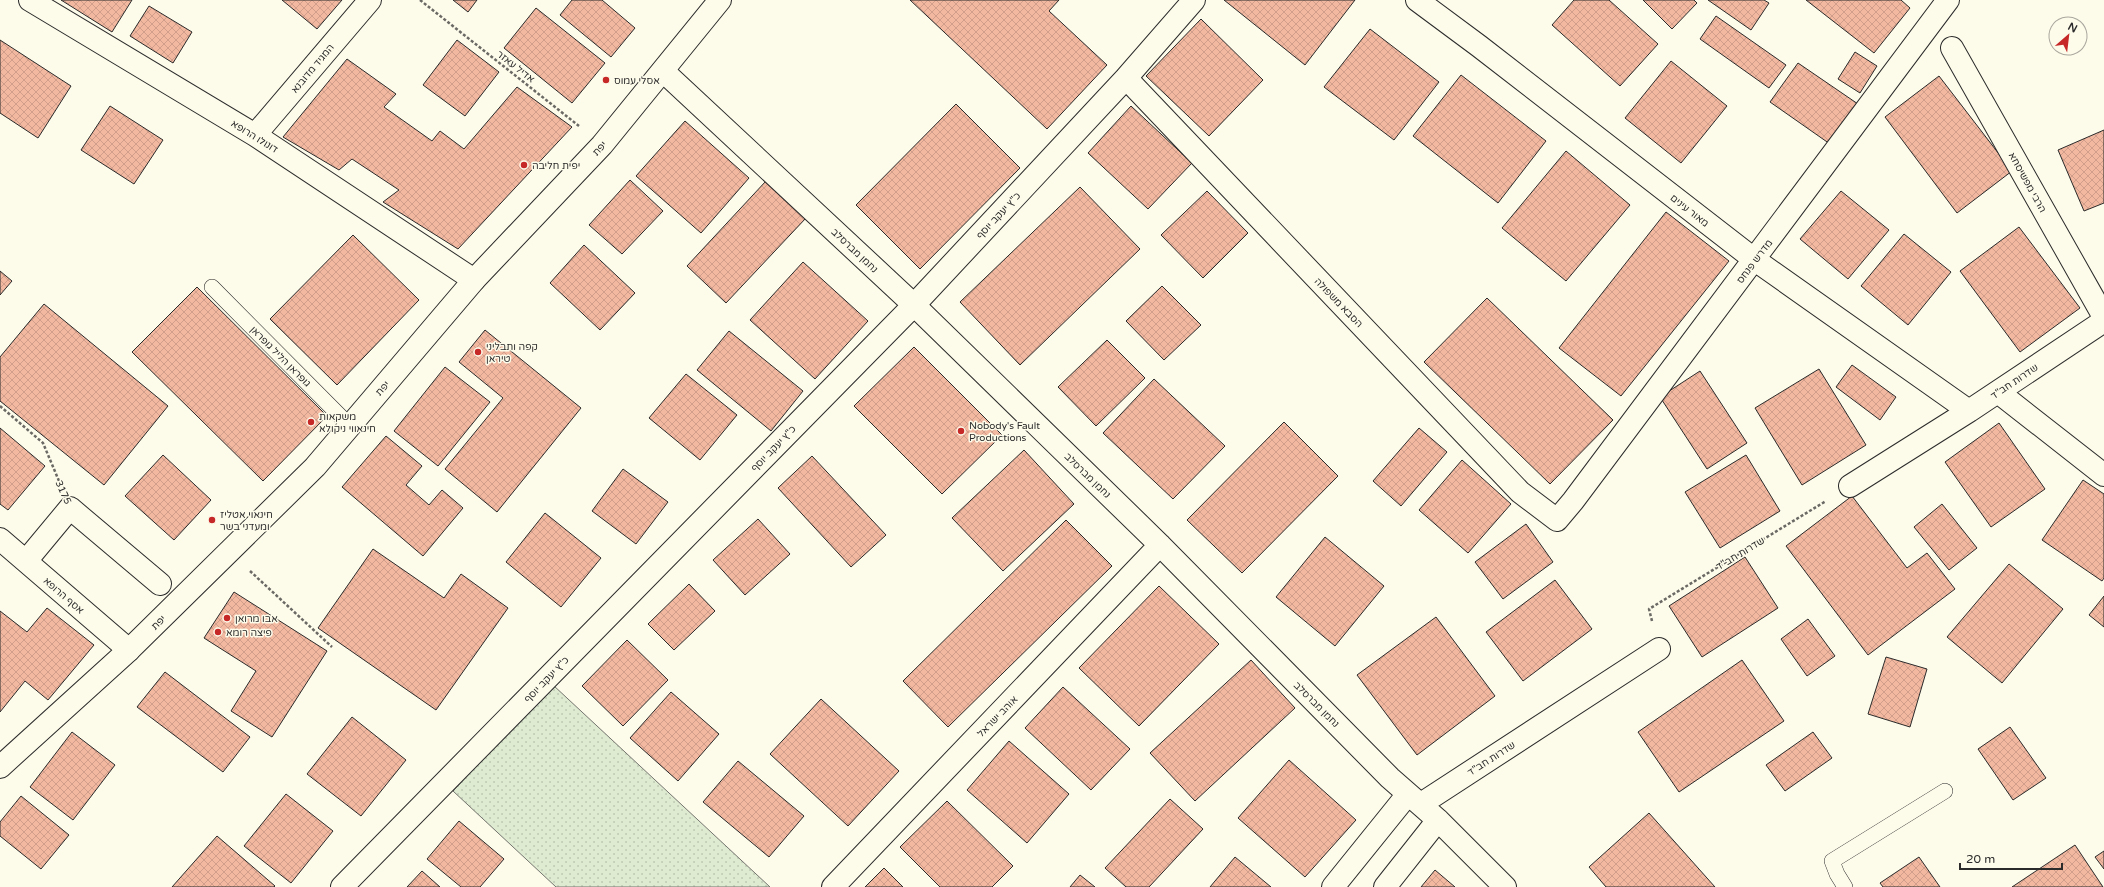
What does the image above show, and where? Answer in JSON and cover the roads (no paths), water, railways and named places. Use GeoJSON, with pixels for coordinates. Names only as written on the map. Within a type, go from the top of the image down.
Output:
{"type":"FeatureCollection","features":[{"type":"Feature","properties":{"kind":"street","name":"דונולו הרופא"},"geometry":{"type":"LineString","coordinates":[[30,0],[255,135],[474,280]]}},
{"type":"Feature","properties":{"kind":"street","name":"המגיד מדובנא"},"geometry":{"type":"LineString","coordinates":[[255,135],[370,0]]}},
{"type":"Feature","properties":{"kind":"street","name":"יפת"},"geometry":{"type":"LineString","coordinates":[[0,767],[129,650],[315,466],[474,280],[602,145],[720,0]]}},
{"type":"Feature","properties":{"kind":"street","name":"כ\"ץ יעקב יוסף"},"geometry":{"type":"LineString","coordinates":[[342,887],[914,305],[1126,78],[1194,0]]}},
{"type":"Feature","properties":{"kind":"street","name":"מאור עינים"},"geometry":{"type":"LineString","coordinates":[[1417,0],[1479,46],[1755,260],[1969,412]]}},
{"type":"Feature","properties":{"kind":"street","name":"מדרש פנחס"},"geometry":{"type":"LineString","coordinates":[[1557,520],[1573,501],[1755,260],[1948,0]]}},
{"type":"Feature","properties":{"kind":"street","name":"הרבי מפשיסחא"},"geometry":{"type":"LineString","coordinates":[[1952,48],[2104,317]]}},
{"type":"Feature","properties":{"kind":"street","name":"נחמן מברסלב"},"geometry":{"type":"LineString","coordinates":[[663,71],[914,305],[1160,545],[1414,799],[1438,820],[1505,887]]}},
{"type":"Feature","properties":{"kind":"street","name":"הסבא משפולה"},"geometry":{"type":"LineString","coordinates":[[1126,78],[1520,492],[1557,520]]}},
{"type":"Feature","properties":{"kind":"street","name":"שדרות חב\"ד"},"geometry":{"type":"LineString","coordinates":[[1850,486],[1969,412],[2104,321]]}},
{"type":"Feature","properties":{"kind":"street"},"geometry":{"type":"LineString","coordinates":[[1998,392],[2104,475]]}},
{"type":"Feature","properties":{"kind":"street","name":"3175"},"geometry":{"type":"LineString","coordinates":[[26,561],[70,508],[160,584]]}},
{"type":"Feature","properties":{"kind":"street","name":"אסף הרופא"},"geometry":{"type":"LineString","coordinates":[[0,539],[129,650]]}},
{"type":"Feature","properties":{"kind":"street","name":"אוהב ישראל"},"geometry":{"type":"LineString","coordinates":[[834,887],[1160,545]]}},
{"type":"Feature","properties":{"kind":"street","name":"שדרות חב\"ד"},"geometry":{"type":"LineString","coordinates":[[1333,887],[1414,799],[1659,649]]}},
{"type":"Feature","properties":{"kind":"street"},"geometry":{"type":"LineString","coordinates":[[1384,887],[1438,820]]}},
{"type":"Feature","properties":{"kind":"lane","name":"גופראן הליל גופראן"},"geometry":{"type":"LineString","coordinates":[[212,287],[349,425]]}},
{"type":"Feature","properties":{"kind":"lane"},"geometry":{"type":"LineString","coordinates":[[1846,887],[1837,874],[1832,861],[1945,791]]}},
{"type":"Feature","properties":{"kind":"place","name":"אסלי עמוס"},"geometry":{"type":"Point","coordinates":[606,80]}},
{"type":"Feature","properties":{"kind":"place","name":"יפית חליבה"},"geometry":{"type":"Point","coordinates":[524,165]}},
{"type":"Feature","properties":{"kind":"place","name":"קפה ותבליני טיראן"},"geometry":{"type":"Point","coordinates":[478,352]}},
{"type":"Feature","properties":{"kind":"place","name":"משקאות חינאווי ניקולא"},"geometry":{"type":"Point","coordinates":[311,422]}},
{"type":"Feature","properties":{"kind":"place","name":"Nobody's Fault Productions"},"geometry":{"type":"Point","coordinates":[961,431]}},
{"type":"Feature","properties":{"kind":"place","name":"חינאוי אטליז ומעדני בשר"},"geometry":{"type":"Point","coordinates":[212,520]}},
{"type":"Feature","properties":{"kind":"place","name":"אבו מרואן"},"geometry":{"type":"Point","coordinates":[227,618]}},
{"type":"Feature","properties":{"kind":"place","name":"פיצה רומא"},"geometry":{"type":"Point","coordinates":[218,632]}}]}
